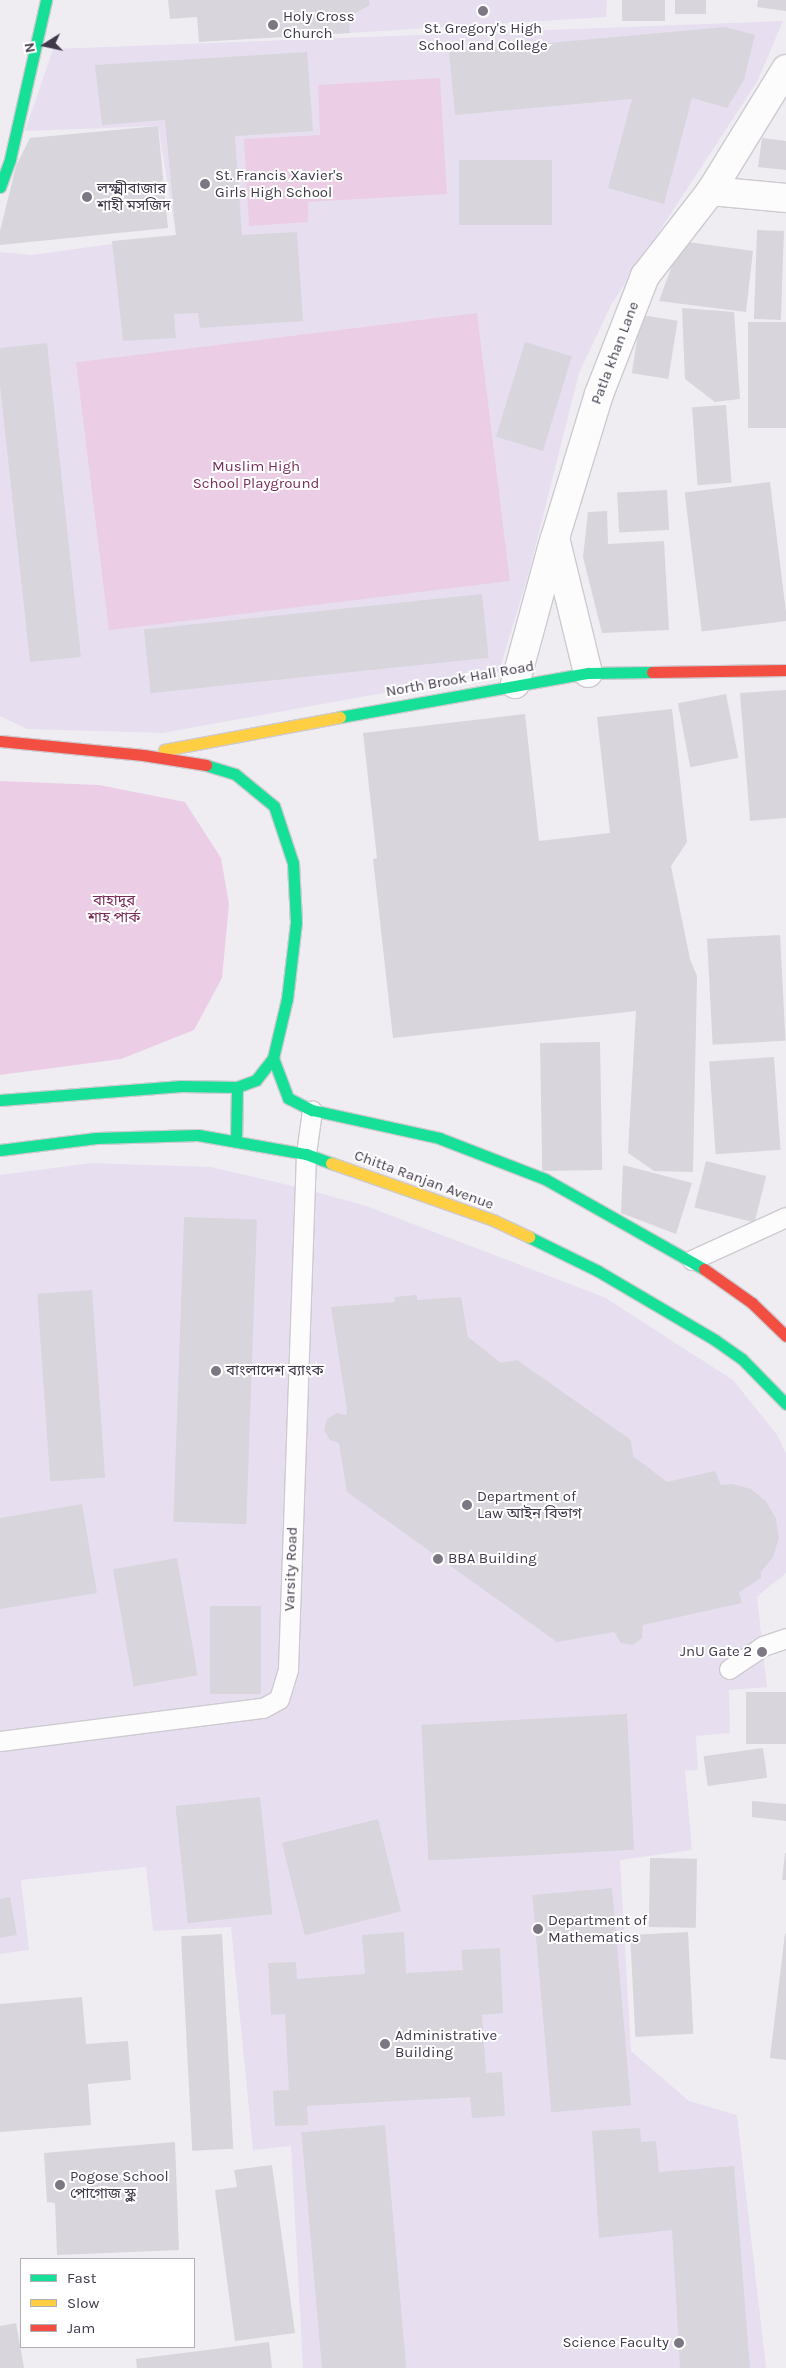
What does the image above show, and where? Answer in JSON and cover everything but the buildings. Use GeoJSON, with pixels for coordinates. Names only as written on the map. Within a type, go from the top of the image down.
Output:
{"type":"FeatureCollection","features":[{"type":"Feature","properties":{"kind":"main road"},"geometry":{"type":"LineString","coordinates":[[0,187],[10,158],[46,0]]}},
{"type":"Feature","properties":{"kind":"main road","name":"North Brook Hall Road"},"geometry":{"type":"LineString","coordinates":[[143,754],[515,684],[588,673],[786,670]]}},
{"type":"Feature","properties":{"kind":"main road"},"geometry":{"type":"LineString","coordinates":[[0,741],[143,754],[196,762],[235,774],[274,806],[293,864],[296,922],[287,999],[273,1058],[256,1080],[237,1087],[181,1086],[0,1100]]}},
{"type":"Feature","properties":{"kind":"main road"},"geometry":{"type":"LineString","coordinates":[[273,1058],[288,1098],[312,1110],[439,1138],[545,1179],[692,1260],[752,1303],[786,1336]]}},
{"type":"Feature","properties":{"kind":"main road"},"geometry":{"type":"LineString","coordinates":[[236,1140],[237,1087]]}},
{"type":"Feature","properties":{"kind":"main road","name":"Chitta Ranjan Avenue"},"geometry":{"type":"LineString","coordinates":[[0,1150],[96,1138],[198,1135],[236,1140],[306,1154],[493,1220],[598,1271],[715,1340],[742,1359],[786,1404]]}},
{"type":"Feature","properties":{"kind":"street","name":"Patla khan Lane"},"geometry":{"type":"LineString","coordinates":[[515,684],[555,538],[599,394],[645,276],[711,191],[786,68]]}},
{"type":"Feature","properties":{"kind":"street"},"geometry":{"type":"LineString","coordinates":[[711,191],[786,198]]}},
{"type":"Feature","properties":{"kind":"street"},"geometry":{"type":"LineString","coordinates":[[555,538],[588,673]]}},
{"type":"Feature","properties":{"kind":"lane","name":"Varsity Road"},"geometry":{"type":"LineString","coordinates":[[0,1741],[264,1708],[279,1699],[288,1669],[306,1154],[312,1110]]}},
{"type":"Feature","properties":{"kind":"lane"},"geometry":{"type":"LineString","coordinates":[[692,1260],[786,1217]]}},
{"type":"Feature","properties":{"kind":"lane"},"geometry":{"type":"LineString","coordinates":[[729,1670],[763,1646],[786,1638]]}},
{"type":"Feature","properties":{"kind":"shaded area","name":"St. Gregory's High School and College"},"geometry":{"type":"Polygon","coordinates":[[[369,0],[607,0],[606,17],[350,33],[349,17],[370,5],[369,0]]]}},
{"type":"Feature","properties":{"kind":"shaded area"},"geometry":{"type":"Polygon","coordinates":[[[783,21],[757,82],[611,305],[579,373],[529,572],[499,672],[163,733],[27,729],[0,716],[0,252],[32,255],[176,235],[158,126],[25,131],[53,49],[783,21]]]}},
{"type":"Feature","properties":{"kind":"shaded area"},"geometry":{"type":"Polygon","coordinates":[[[91,1163],[211,1167],[305,1189],[366,1206],[604,1297],[733,1380],[778,1436],[786,1454],[786,1573],[757,1597],[767,1687],[729,1690],[730,1733],[696,1736],[698,1770],[685,1771],[692,1850],[620,1860],[631,2051],[689,2101],[737,2115],[766,2368],[303,2368],[291,2146],[253,2150],[231,1927],[153,1931],[146,1867],[21,1880],[29,1950],[0,1954],[0,1175],[91,1163]]]}},
{"type":"Feature","properties":{"kind":"green space"},"geometry":{"type":"Polygon","coordinates":[[[440,78],[447,194],[308,202],[308,222],[249,226],[244,139],[320,135],[318,85],[440,78]]]}},
{"type":"Feature","properties":{"kind":"green space","name":"Muslim High School Playground"},"geometry":{"type":"Polygon","coordinates":[[[477,313],[510,581],[109,630],[76,362],[477,313]]]}},
{"type":"Feature","properties":{"kind":"green space","name":"বাহাদুর শাহ পার্ক"},"geometry":{"type":"Polygon","coordinates":[[[0,781],[99,785],[185,802],[221,858],[229,904],[222,978],[194,1030],[121,1059],[0,1075],[0,781]]]}},
{"type":"Feature","properties":{"kind":"traffic: fast"},"geometry":{"type":"LineString","coordinates":[[0,187],[10,159],[46,0]]}},
{"type":"Feature","properties":{"kind":"traffic: fast"},"geometry":{"type":"LineString","coordinates":[[340,717],[588,673],[652,672]]}},
{"type":"Feature","properties":{"kind":"traffic: fast"},"geometry":{"type":"LineString","coordinates":[[0,1100],[181,1086],[237,1087],[256,1080],[273,1058],[287,999],[296,922],[293,863],[274,806],[235,774],[206,765]]}},
{"type":"Feature","properties":{"kind":"traffic: fast"},"geometry":{"type":"LineString","coordinates":[[273,1058],[288,1098],[312,1110],[439,1138],[545,1179],[704,1269]]}},
{"type":"Feature","properties":{"kind":"traffic: fast"},"geometry":{"type":"LineString","coordinates":[[236,1140],[237,1087]]}},
{"type":"Feature","properties":{"kind":"traffic: fast"},"geometry":{"type":"LineString","coordinates":[[0,1150],[96,1138],[198,1135],[306,1154],[331,1163]]}},
{"type":"Feature","properties":{"kind":"traffic: fast"},"geometry":{"type":"LineString","coordinates":[[529,1237],[598,1271],[715,1340],[742,1359],[786,1404]]}},
{"type":"Feature","properties":{"kind":"traffic: slow"},"geometry":{"type":"LineString","coordinates":[[164,750],[340,717]]}},
{"type":"Feature","properties":{"kind":"traffic: slow"},"geometry":{"type":"LineString","coordinates":[[331,1163],[493,1220],[529,1237]]}},
{"type":"Feature","properties":{"kind":"traffic: jam"},"geometry":{"type":"LineString","coordinates":[[652,672],[786,670]]}},
{"type":"Feature","properties":{"kind":"traffic: jam"},"geometry":{"type":"LineString","coordinates":[[0,741],[143,755],[206,765]]}},
{"type":"Feature","properties":{"kind":"traffic: jam"},"geometry":{"type":"LineString","coordinates":[[704,1269],[752,1303],[786,1336]]}},
{"type":"Feature","properties":{"kind":"place","name":"St. Gregory's High School and College"},"geometry":{"type":"Point","coordinates":[483,11]}},
{"type":"Feature","properties":{"kind":"place","name":"Holy Cross Church"},"geometry":{"type":"Point","coordinates":[273,25]}},
{"type":"Feature","properties":{"kind":"place","name":"St. Francis Xavier's Girls High School"},"geometry":{"type":"Point","coordinates":[205,184]}},
{"type":"Feature","properties":{"kind":"place","name":"লক্ষ্মীবাজার শাহী মসজিদ"},"geometry":{"type":"Point","coordinates":[87,197]}},
{"type":"Feature","properties":{"kind":"place","name":"বাংলাদেশ ব্যাংক"},"geometry":{"type":"Point","coordinates":[216,1371]}},
{"type":"Feature","properties":{"kind":"place","name":"Department of Law আইন বিভাগ"},"geometry":{"type":"Point","coordinates":[467,1505]}},
{"type":"Feature","properties":{"kind":"place","name":"BBA Building"},"geometry":{"type":"Point","coordinates":[438,1559]}},
{"type":"Feature","properties":{"kind":"place","name":"JnU Gate 2"},"geometry":{"type":"Point","coordinates":[762,1652]}},
{"type":"Feature","properties":{"kind":"place","name":"Department of Mathematics"},"geometry":{"type":"Point","coordinates":[538,1929]}},
{"type":"Feature","properties":{"kind":"place","name":"Administrative Building"},"geometry":{"type":"Point","coordinates":[385,2044]}},
{"type":"Feature","properties":{"kind":"place","name":"Pogose School পোগোজ স্কুল"},"geometry":{"type":"Point","coordinates":[60,2185]}},
{"type":"Feature","properties":{"kind":"place","name":"Science Faculty"},"geometry":{"type":"Point","coordinates":[679,2343]}}]}
